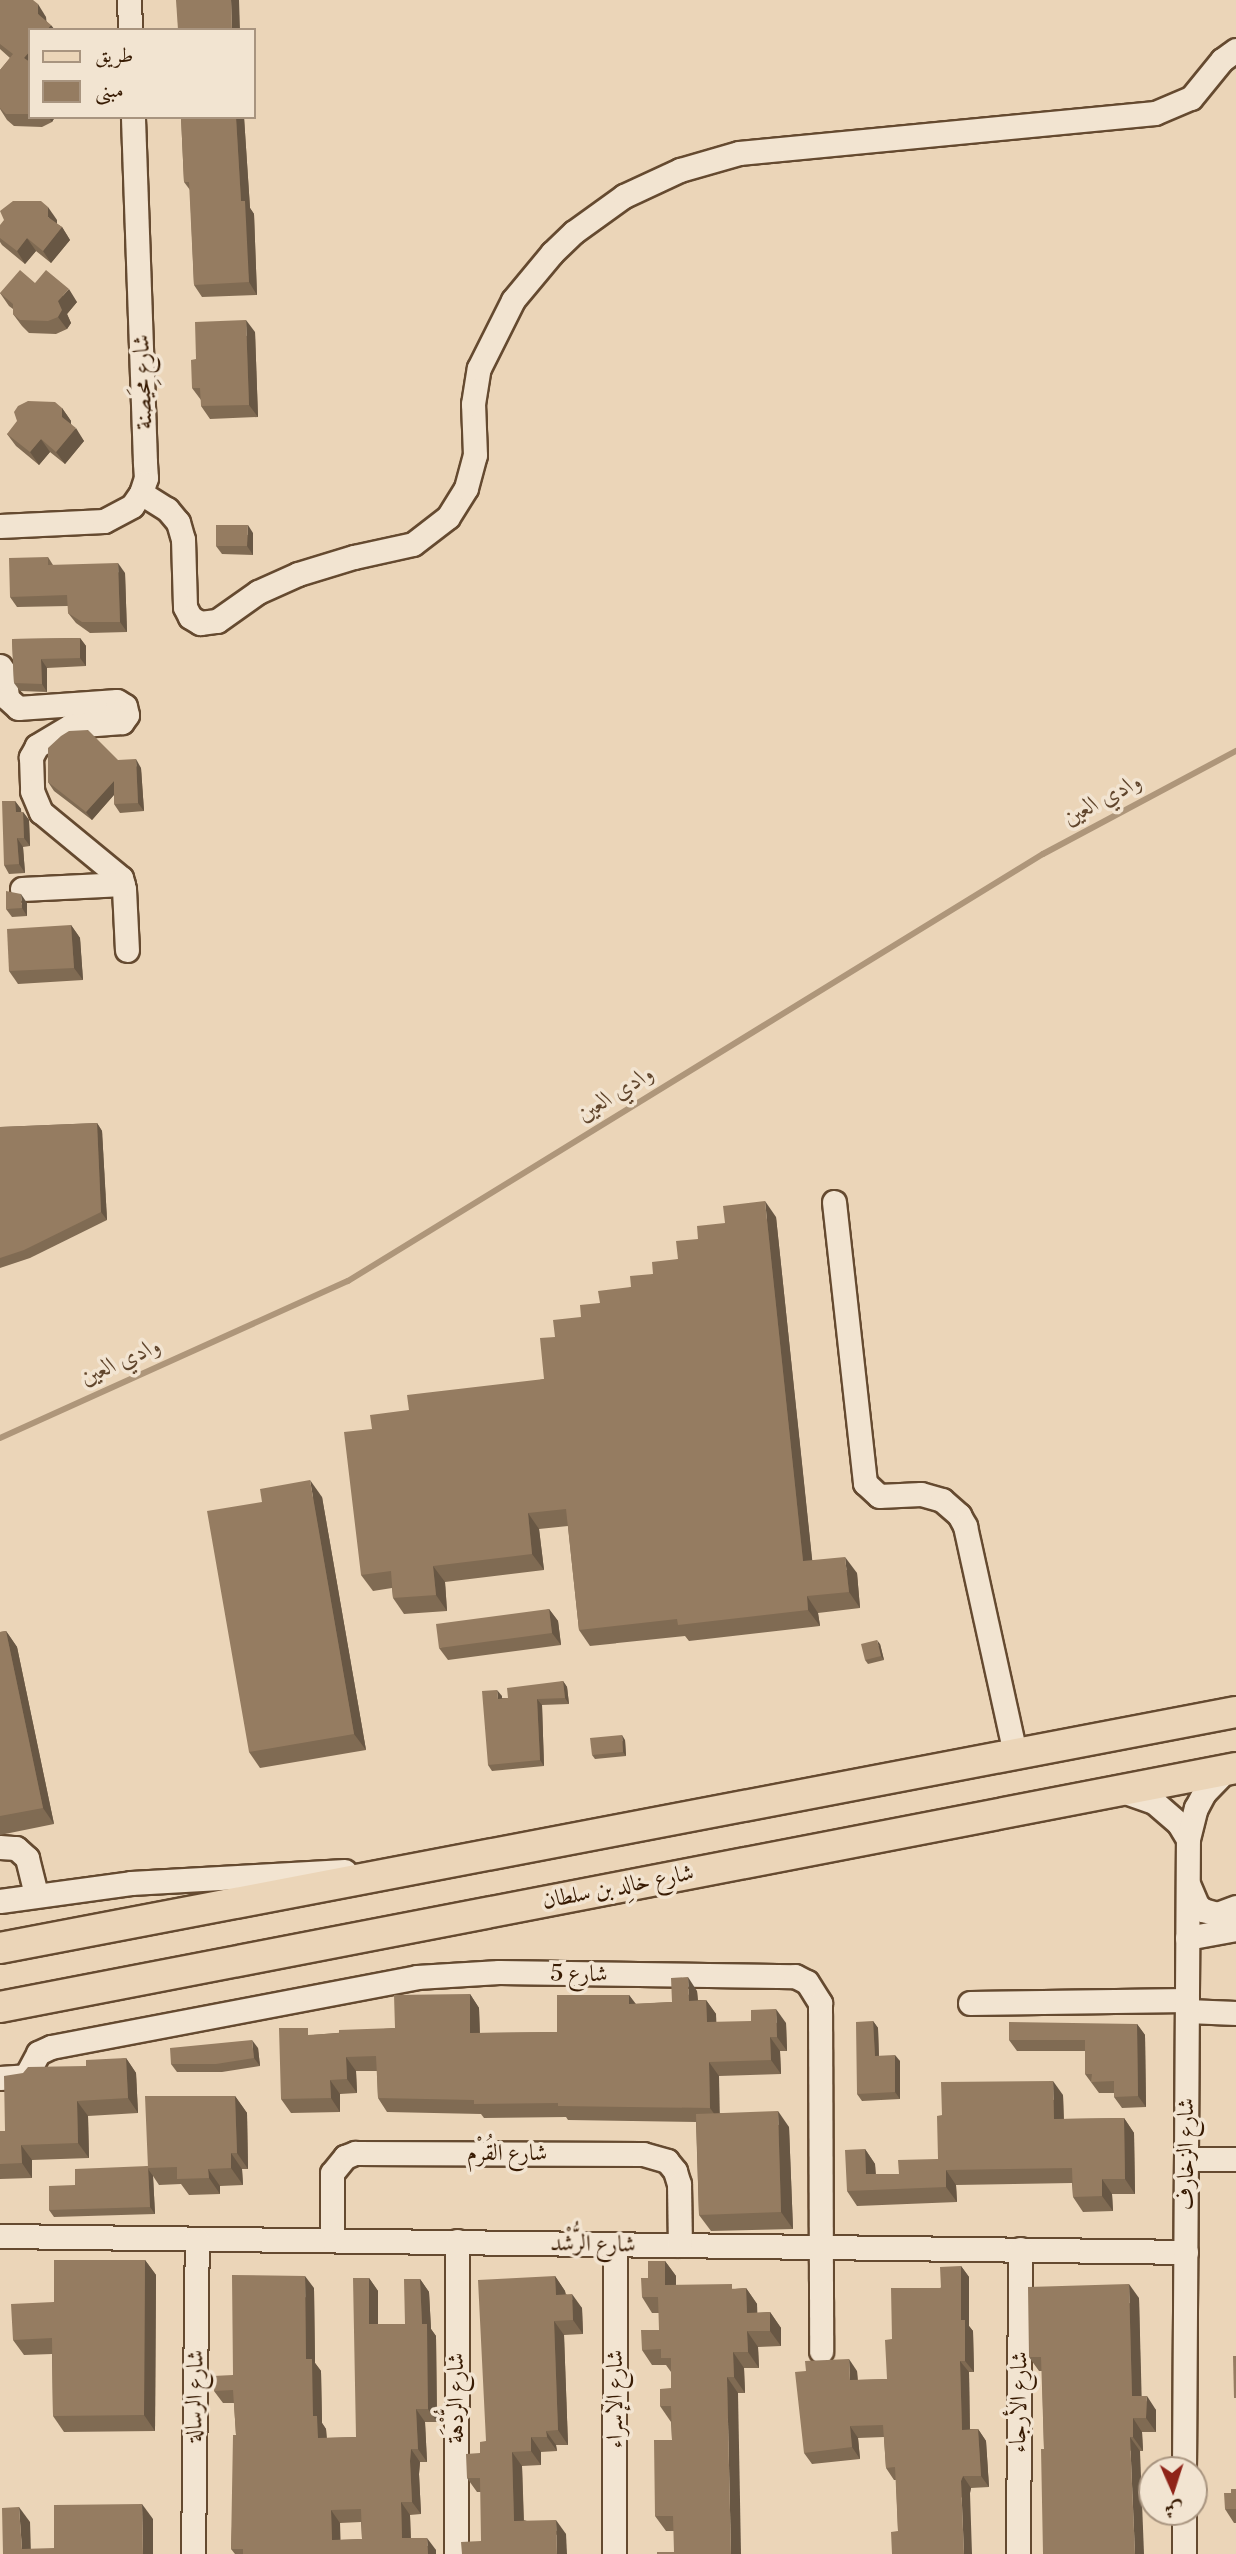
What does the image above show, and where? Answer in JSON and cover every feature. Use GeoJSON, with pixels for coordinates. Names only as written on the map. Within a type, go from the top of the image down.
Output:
{"type":"FeatureCollection","features":[{"type":"Feature","properties":{"kind":"main road"},"geometry":{"type":"LineString","coordinates":[[0,1948],[404,1868],[1236,1712]]}},
{"type":"Feature","properties":{"kind":"main road","name":"شارع خالِد بن سلطان"},"geometry":{"type":"LineString","coordinates":[[0,2007],[1231,1769]]}},
{"type":"Feature","properties":{"kind":"street"},"geometry":{"type":"LineString","coordinates":[[129,0],[130,28]]}},
{"type":"Feature","properties":{"kind":"street"},"geometry":{"type":"LineString","coordinates":[[0,526],[104,522],[132,506],[141,493],[167,509],[178,522],[184,547],[185,607],[190,617],[200,623],[217,621],[258,592],[298,574],[344,559],[413,544],[448,517],[466,488],[475,455],[473,404],[479,369],[513,300],[552,253],[598,213],[624,197],[680,170],[739,153],[1155,113],[1191,98],[1222,60],[1236,50]]}},
{"type":"Feature","properties":{"kind":"street","name":"شارع مِحَيصنة"},"geometry":{"type":"LineString","coordinates":[[133,119],[146,478],[141,493]]}},
{"type":"Feature","properties":{"kind":"street"},"geometry":{"type":"LineString","coordinates":[[0,666],[4,672],[7,698],[18,708],[117,701],[125,706],[127,715],[122,722],[70,726],[37,746],[31,757],[32,791],[37,805],[117,872],[123,884],[127,950]]}},
{"type":"Feature","properties":{"kind":"street"},"geometry":{"type":"LineString","coordinates":[[13,890],[123,884]]}},
{"type":"Feature","properties":{"kind":"street"},"geometry":{"type":"LineString","coordinates":[[834,1202],[865,1483],[879,1496],[921,1494],[942,1500],[959,1515],[965,1526],[1015,1754]]}},
{"type":"Feature","properties":{"kind":"street","name":"شارع الزخارف"},"geometry":{"type":"LineString","coordinates":[[1184,2456],[1188,1839],[1200,1800],[1231,1769]]}},
{"type":"Feature","properties":{"kind":"street"},"geometry":{"type":"LineString","coordinates":[[1122,1791],[1154,1802],[1180,1824],[1188,1839]]}},
{"type":"Feature","properties":{"kind":"street"},"geometry":{"type":"LineString","coordinates":[[0,1847],[16,1848],[27,1858],[36,1894]]}},
{"type":"Feature","properties":{"kind":"street"},"geometry":{"type":"LineString","coordinates":[[0,1901],[131,1883],[404,1868]]}},
{"type":"Feature","properties":{"kind":"street"},"geometry":{"type":"LineString","coordinates":[[1188,1883],[1197,1905],[1203,1910],[1224,1913],[1236,1907]]}},
{"type":"Feature","properties":{"kind":"street"},"geometry":{"type":"LineString","coordinates":[[1188,1938],[1236,1930]]}},
{"type":"Feature","properties":{"kind":"street","name":"شارع 5"},"geometry":{"type":"LineString","coordinates":[[0,2078],[26,2076],[38,2053],[51,2046],[416,1977],[478,1972],[795,1976],[807,1982],[820,2003],[821,2351]]}},
{"type":"Feature","properties":{"kind":"street"},"geometry":{"type":"LineString","coordinates":[[970,2003],[1187,2006],[1236,2013]]}},
{"type":"Feature","properties":{"kind":"street","name":"شارع القُرْم"},"geometry":{"type":"LineString","coordinates":[[332,2239],[332,2173],[345,2157],[355,2153],[643,2154],[667,2161],[676,2171],[679,2184],[680,2245]]}},
{"type":"Feature","properties":{"kind":"street"},"geometry":{"type":"LineString","coordinates":[[1186,2159],[1236,2159]]}},
{"type":"Feature","properties":{"kind":"street","name":"شارع الرُّشْد"},"geometry":{"type":"LineString","coordinates":[[0,2236],[1186,2252]]}},
{"type":"Feature","properties":{"kind":"street","name":"شارع الرسالة"},"geometry":{"type":"LineString","coordinates":[[193,2554],[197,2239]]}},
{"type":"Feature","properties":{"kind":"street","name":"شارع الرُّدْهَة"},"geometry":{"type":"LineString","coordinates":[[456,2554],[457,2241]]}},
{"type":"Feature","properties":{"kind":"street","name":"شارع الإسراء"},"geometry":{"type":"LineString","coordinates":[[614,2554],[615,2245]]}},
{"type":"Feature","properties":{"kind":"street","name":"شارع الأرجاء"},"geometry":{"type":"LineString","coordinates":[[1017,2554],[1020,2249]]}},
{"type":"Feature","properties":{"kind":"street"},"geometry":{"type":"LineString","coordinates":[[1184,2526],[1184,2554]]}},
{"type":"Feature","properties":{"kind":"building"},"geometry":{"type":"Polygon","coordinates":[[[0,0],[33,0],[38,4],[38,14],[51,25],[49,28],[28,28],[28,53],[24,58],[28,61],[28,114],[6,114],[0,108],[0,70],[13,54],[0,44],[0,0]]]}},
{"type":"Feature","properties":{"kind":"building"},"geometry":{"type":"Polygon","coordinates":[[[176,0],[231,0],[232,28],[178,28],[176,0]]]}},
{"type":"Feature","properties":{"kind":"building"},"geometry":{"type":"Polygon","coordinates":[[[181,119],[236,119],[241,201],[245,201],[249,282],[194,285],[189,182],[184,182],[181,119]]]}},
{"type":"Feature","properties":{"kind":"building"},"geometry":{"type":"Polygon","coordinates":[[[13,201],[41,201],[48,207],[48,217],[62,227],[43,251],[27,238],[17,251],[0,238],[0,225],[4,220],[0,211],[13,201]]]}},
{"type":"Feature","properties":{"kind":"building"},"geometry":{"type":"Polygon","coordinates":[[[20,270],[35,283],[46,270],[69,289],[58,301],[62,310],[58,317],[48,321],[20,320],[13,314],[13,304],[0,293],[20,270]]]}},
{"type":"Feature","properties":{"kind":"building"},"geometry":{"type":"Polygon","coordinates":[[[246,320],[249,405],[201,406],[200,388],[192,388],[191,360],[196,359],[195,322],[246,320]]]}},
{"type":"Feature","properties":{"kind":"building"},"geometry":{"type":"Polygon","coordinates":[[[28,401],[55,402],[62,408],[62,417],[76,428],[56,452],[41,439],[30,452],[7,434],[17,421],[14,412],[18,406],[28,401]]]}},
{"type":"Feature","properties":{"kind":"building"},"geometry":{"type":"Polygon","coordinates":[[[216,525],[248,525],[247,546],[216,546],[216,525]]]}},
{"type":"Feature","properties":{"kind":"building"},"geometry":{"type":"Polygon","coordinates":[[[48,557],[48,565],[118,563],[120,622],[82,622],[68,613],[67,595],[10,597],[9,558],[48,557]]]}},
{"type":"Feature","properties":{"kind":"building"},"geometry":{"type":"Polygon","coordinates":[[[80,638],[80,658],[41,659],[42,684],[14,683],[12,639],[80,638]]]}},
{"type":"Feature","properties":{"kind":"building"},"geometry":{"type":"Polygon","coordinates":[[[88,730],[118,760],[136,759],[138,803],[114,804],[114,781],[86,812],[48,782],[48,748],[69,731],[88,730]]]}},
{"type":"Feature","properties":{"kind":"building"},"geometry":{"type":"Polygon","coordinates":[[[2,801],[15,801],[16,812],[23,812],[24,838],[17,838],[19,864],[4,865],[2,801]]]}},
{"type":"Feature","properties":{"kind":"building"},"geometry":{"type":"Polygon","coordinates":[[[6,891],[21,894],[22,908],[6,909],[6,891]]]}},
{"type":"Feature","properties":{"kind":"building"},"geometry":{"type":"Polygon","coordinates":[[[71,925],[74,968],[9,971],[7,929],[71,925]]]}},
{"type":"Feature","properties":{"kind":"building"},"geometry":{"type":"Polygon","coordinates":[[[97,1123],[101,1212],[24,1250],[0,1258],[0,1127],[97,1123]]]}},
{"type":"Feature","properties":{"kind":"building"},"geometry":{"type":"Polygon","coordinates":[[[765,1201],[803,1561],[845,1557],[849,1592],[807,1596],[808,1610],[678,1625],[677,1619],[579,1630],[566,1509],[528,1513],[532,1554],[433,1566],[436,1595],[393,1598],[391,1571],[361,1575],[344,1432],[372,1429],[370,1415],[409,1410],[407,1395],[544,1379],[540,1338],[555,1337],[553,1320],[581,1317],[580,1305],[600,1303],[598,1291],[631,1287],[630,1276],[653,1274],[652,1262],[678,1259],[676,1241],[698,1239],[697,1226],[725,1223],[723,1206],[765,1201]]]}},
{"type":"Feature","properties":{"kind":"building"},"geometry":{"type":"Polygon","coordinates":[[[310,1480],[354,1734],[249,1752],[207,1511],[262,1502],[260,1489],[310,1480]]]}},
{"type":"Feature","properties":{"kind":"building"},"geometry":{"type":"Polygon","coordinates":[[[549,1609],[552,1633],[439,1648],[436,1624],[549,1609]]]}},
{"type":"Feature","properties":{"kind":"building"},"geometry":{"type":"Polygon","coordinates":[[[6,1631],[43,1808],[0,1816],[0,1632],[6,1631]]]}},
{"type":"Feature","properties":{"kind":"building"},"geometry":{"type":"Polygon","coordinates":[[[877,1640],[881,1656],[865,1660],[861,1644],[877,1640]]]}},
{"type":"Feature","properties":{"kind":"building"},"geometry":{"type":"Polygon","coordinates":[[[563,1681],[565,1698],[537,1699],[540,1760],[488,1765],[482,1691],[497,1690],[498,1699],[508,1698],[507,1688],[563,1681]]]}},
{"type":"Feature","properties":{"kind":"building"},"geometry":{"type":"Polygon","coordinates":[[[622,1735],[623,1752],[592,1755],[590,1738],[622,1735]]]}},
{"type":"Feature","properties":{"kind":"building"},"geometry":{"type":"Polygon","coordinates":[[[688,1977],[689,2001],[706,2000],[707,2022],[751,2021],[751,2010],[776,2009],[777,2037],[770,2037],[771,2060],[709,2062],[710,2108],[558,2106],[558,2103],[474,2104],[474,2100],[378,2098],[376,2056],[346,2057],[347,2079],[330,2080],[331,2098],[281,2099],[279,2028],[308,2028],[308,2035],[339,2033],[339,2030],[395,2028],[394,1995],[470,1994],[470,2033],[557,2032],[557,1995],[629,1995],[629,2004],[672,2002],[671,1978],[688,1977]]]}},
{"type":"Feature","properties":{"kind":"building"},"geometry":{"type":"Polygon","coordinates":[[[873,2021],[875,2056],[895,2055],[895,2092],[857,2094],[856,2022],[873,2021]]]}},
{"type":"Feature","properties":{"kind":"building"},"geometry":{"type":"Polygon","coordinates":[[[1009,2022],[1137,2024],[1138,2096],[1114,2097],[1114,2081],[1091,2082],[1092,2074],[1085,2074],[1085,2040],[1009,2040],[1009,2022]]]}},
{"type":"Feature","properties":{"kind":"building"},"geometry":{"type":"Polygon","coordinates":[[[252,2040],[254,2058],[216,2064],[171,2064],[170,2048],[252,2040]]]}},
{"type":"Feature","properties":{"kind":"building"},"geometry":{"type":"Polygon","coordinates":[[[126,2058],[128,2098],[77,2101],[78,2143],[21,2145],[22,2163],[0,2164],[0,2131],[5,2131],[4,2076],[23,2073],[28,2067],[86,2066],[86,2060],[126,2058]]]}},
{"type":"Feature","properties":{"kind":"building"},"geometry":{"type":"Polygon","coordinates":[[[1053,2081],[1054,2119],[1124,2118],[1125,2179],[1102,2179],[1102,2196],[1073,2197],[1072,2168],[946,2170],[946,2187],[847,2191],[845,2150],[865,2149],[866,2174],[899,2174],[898,2160],[938,2159],[937,2116],[942,2115],[941,2082],[1053,2081]]]}},
{"type":"Feature","properties":{"kind":"building"},"geometry":{"type":"Polygon","coordinates":[[[145,2096],[235,2096],[237,2153],[231,2153],[231,2168],[208,2169],[209,2178],[177,2179],[177,2167],[148,2168],[145,2096]]]}},
{"type":"Feature","properties":{"kind":"building"},"geometry":{"type":"Polygon","coordinates":[[[778,2111],[781,2212],[699,2215],[696,2114],[778,2111]]]}},
{"type":"Feature","properties":{"kind":"building"},"geometry":{"type":"Polygon","coordinates":[[[148,2166],[150,2207],[49,2210],[49,2186],[75,2185],[75,2169],[148,2166]]]}},
{"type":"Feature","properties":{"kind":"building"},"geometry":{"type":"Polygon","coordinates":[[[54,2260],[145,2260],[144,2415],[53,2416],[52,2338],[13,2340],[11,2304],[54,2302],[54,2260]]]}},
{"type":"Feature","properties":{"kind":"building"},"geometry":{"type":"Polygon","coordinates":[[[648,2261],[665,2261],[665,2285],[732,2284],[732,2289],[746,2288],[747,2313],[770,2312],[770,2331],[747,2331],[748,2352],[733,2352],[734,2377],[727,2377],[731,2554],[657,2554],[674,2552],[673,2516],[655,2516],[654,2440],[672,2440],[671,2406],[660,2406],[660,2389],[671,2388],[671,2358],[661,2358],[661,2349],[642,2350],[641,2330],[659,2330],[658,2297],[642,2297],[641,2278],[648,2278],[648,2261]]]}},
{"type":"Feature","properties":{"kind":"building"},"geometry":{"type":"Polygon","coordinates":[[[961,2266],[961,2320],[965,2320],[965,2361],[960,2361],[962,2430],[978,2429],[981,2476],[963,2476],[961,2481],[964,2554],[892,2554],[891,2532],[898,2531],[895,2467],[886,2468],[883,2425],[850,2426],[852,2447],[804,2453],[795,2372],[806,2371],[805,2361],[849,2359],[850,2380],[887,2379],[885,2340],[892,2339],[891,2288],[941,2288],[940,2267],[961,2266]]]}},
{"type":"Feature","properties":{"kind":"building"},"geometry":{"type":"Polygon","coordinates":[[[232,2275],[305,2276],[306,2359],[312,2359],[313,2416],[317,2416],[318,2438],[356,2437],[353,2278],[369,2278],[369,2324],[405,2324],[404,2279],[420,2279],[422,2324],[427,2324],[428,2409],[416,2409],[418,2449],[411,2449],[412,2502],[401,2502],[402,2538],[427,2538],[428,2554],[243,2554],[243,2549],[231,2549],[233,2435],[236,2435],[233,2390],[214,2391],[213,2376],[233,2375],[232,2275]],[[361,2509],[331,2510],[332,2540],[362,2539],[361,2509]]]}},
{"type":"Feature","properties":{"kind":"building"},"geometry":{"type":"Polygon","coordinates":[[[555,2276],[556,2295],[572,2294],[573,2320],[554,2321],[558,2430],[546,2431],[547,2437],[531,2437],[531,2451],[512,2452],[514,2521],[556,2520],[557,2554],[462,2554],[461,2542],[481,2541],[480,2478],[467,2478],[466,2454],[480,2453],[480,2442],[486,2441],[478,2280],[555,2276]]]}},
{"type":"Feature","properties":{"kind":"building"},"geometry":{"type":"Polygon","coordinates":[[[1129,2284],[1132,2396],[1147,2396],[1146,2418],[1133,2418],[1133,2437],[1130,2437],[1135,2554],[1043,2554],[1041,2357],[1029,2357],[1028,2287],[1129,2284]]]}},
{"type":"Feature","properties":{"kind":"building"},"geometry":{"type":"Polygon","coordinates":[[[1233,2356],[1236,2356],[1236,2398],[1234,2398],[1233,2356]]]}},
{"type":"Feature","properties":{"kind":"building"},"geometry":{"type":"Polygon","coordinates":[[[1231,2489],[1236,2489],[1236,2509],[1225,2509],[1224,2493],[1231,2493],[1231,2489]]]}},
{"type":"Feature","properties":{"kind":"building"},"geometry":{"type":"Polygon","coordinates":[[[142,2504],[143,2554],[3,2554],[2,2508],[19,2507],[22,2549],[54,2548],[54,2505],[142,2504]]]}},
{"type":"Feature","properties":{"kind":"waterway","name":"وادي العين"},"geometry":{"type":"LineString","coordinates":[[0,1438],[348,1281],[1043,854],[1236,751]]}}]}
